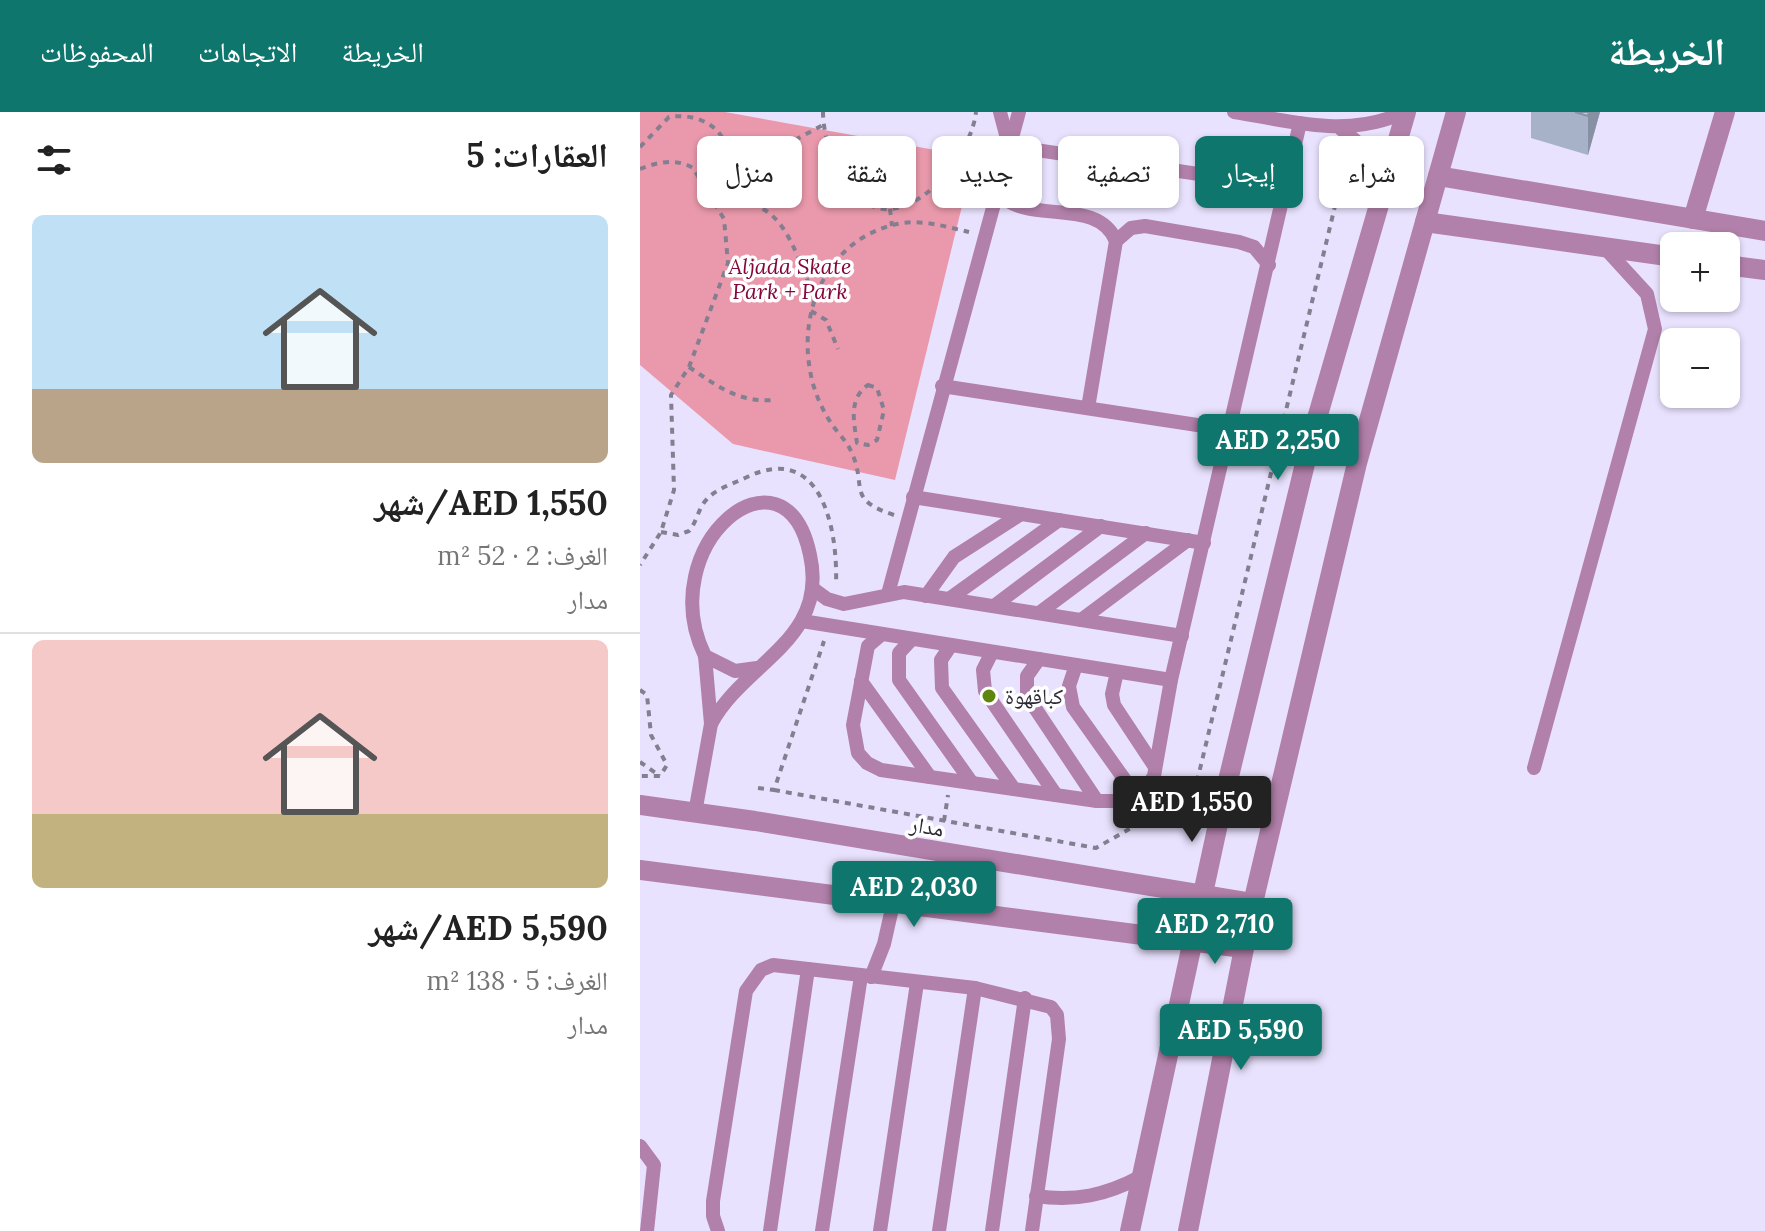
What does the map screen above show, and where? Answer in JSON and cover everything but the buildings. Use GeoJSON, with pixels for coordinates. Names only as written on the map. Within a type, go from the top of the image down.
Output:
{"type":"FeatureCollection","features":[{"type":"Feature","properties":{"kind":"street"},"geometry":{"type":"LineString","coordinates":[[1398,136],[1405,112]]}},
{"type":"Feature","properties":{"kind":"street"},"geometry":{"type":"LineString","coordinates":[[1188,1231],[1243,948],[1357,463],[1456,112]]}},
{"type":"Feature","properties":{"kind":"street"},"geometry":{"type":"LineString","coordinates":[[1693,219],[1725,112]]}},
{"type":"Feature","properties":{"kind":"street"},"geometry":{"type":"LineString","coordinates":[[1438,176],[1765,231]]}},
{"type":"Feature","properties":{"kind":"street"},"geometry":{"type":"LineString","coordinates":[[1130,1231],[1223,801],[1311,439],[1376,208]]}},
{"type":"Feature","properties":{"kind":"street"},"geometry":{"type":"LineString","coordinates":[[1425,222],[1660,255]]}},
{"type":"Feature","properties":{"kind":"street"},"geometry":{"type":"LineString","coordinates":[[1740,267],[1765,270]]}},
{"type":"Feature","properties":{"kind":"street","name":"مدار"},"geometry":{"type":"LineString","coordinates":[[640,805],[1253,903]]}},
{"type":"Feature","properties":{"kind":"street"},"geometry":{"type":"LineString","coordinates":[[640,870],[1243,948]]}},
{"type":"Feature","properties":{"kind":"lane"},"geometry":{"type":"LineString","coordinates":[[1000,112],[1006,136]]}},
{"type":"Feature","properties":{"kind":"lane"},"geometry":{"type":"LineString","coordinates":[[1012,136],[1019,112]]}},
{"type":"Feature","properties":{"kind":"lane"},"geometry":{"type":"LineString","coordinates":[[1234,112],[1346,133],[1405,112]]}},
{"type":"Feature","properties":{"kind":"lane"},"geometry":{"type":"LineString","coordinates":[[1297,136],[1300,123]]}},
{"type":"Feature","properties":{"kind":"lane"},"geometry":{"type":"LineString","coordinates":[[1346,133],[1349,136]]}},
{"type":"Feature","properties":{"kind":"lane"},"geometry":{"type":"LineString","coordinates":[[1042,151],[1195,174]]}},
{"type":"Feature","properties":{"kind":"lane"},"geometry":{"type":"LineString","coordinates":[[888,594],[993,208]]}},
{"type":"Feature","properties":{"kind":"lane"},"geometry":{"type":"LineString","coordinates":[[1024,208],[1095,219],[1108,228],[1116,241]]}},
{"type":"Feature","properties":{"kind":"lane"},"geometry":{"type":"LineString","coordinates":[[882,634],[868,646],[853,725],[858,753],[867,763],[881,770],[1097,801],[1121,802],[1137,797],[1150,785],[1171,680],[1281,208]]}},
{"type":"Feature","properties":{"kind":"lane"},"geometry":{"type":"LineString","coordinates":[[1088,408],[1116,241],[1125,231],[1145,226],[1247,244],[1260,252],[1269,265]]}},
{"type":"Feature","properties":{"kind":"lane"},"geometry":{"type":"LineString","coordinates":[[1534,768],[1655,329],[1647,294],[1604,247]]}},
{"type":"Feature","properties":{"kind":"lane"},"geometry":{"type":"LineString","coordinates":[[942,386],[1230,430]]}},
{"type":"Feature","properties":{"kind":"lane"},"geometry":{"type":"LineString","coordinates":[[913,497],[1204,543]]}},
{"type":"Feature","properties":{"kind":"lane"},"geometry":{"type":"LineString","coordinates":[[695,813],[711,724],[705,656],[693,625],[693,577],[705,546],[737,510],[767,503],[795,517],[809,548],[812,588],[802,621],[787,643],[726,699],[711,724]]}},
{"type":"Feature","properties":{"kind":"lane"},"geometry":{"type":"LineString","coordinates":[[926,596],[954,557],[1021,514]]}},
{"type":"Feature","properties":{"kind":"lane"},"geometry":{"type":"LineString","coordinates":[[949,599],[1059,520]]}},
{"type":"Feature","properties":{"kind":"lane"},"geometry":{"type":"LineString","coordinates":[[994,606],[1101,526]]}},
{"type":"Feature","properties":{"kind":"lane"},"geometry":{"type":"LineString","coordinates":[[1039,613],[1146,533]]}},
{"type":"Feature","properties":{"kind":"lane"},"geometry":{"type":"LineString","coordinates":[[1081,620],[1188,540]]}},
{"type":"Feature","properties":{"kind":"lane"},"geometry":{"type":"LineString","coordinates":[[812,588],[836,602],[852,604],[888,594],[926,596],[1182,636]]}},
{"type":"Feature","properties":{"kind":"lane"},"geometry":{"type":"LineString","coordinates":[[802,621],[1171,680]]}},
{"type":"Feature","properties":{"kind":"lane"},"geometry":{"type":"LineString","coordinates":[[911,640],[899,653],[899,680],[972,783]]}},
{"type":"Feature","properties":{"kind":"lane"},"geometry":{"type":"LineString","coordinates":[[951,645],[939,670],[942,688],[1014,789]]}},
{"type":"Feature","properties":{"kind":"lane"},"geometry":{"type":"LineString","coordinates":[[992,652],[983,670],[985,691],[1056,795]]}},
{"type":"Feature","properties":{"kind":"lane"},"geometry":{"type":"LineString","coordinates":[[705,656],[735,671],[757,668]]}},
{"type":"Feature","properties":{"kind":"lane"},"geometry":{"type":"LineString","coordinates":[[1039,659],[1027,676],[1027,696],[1097,801]]}},
{"type":"Feature","properties":{"kind":"lane"},"geometry":{"type":"LineString","coordinates":[[1076,665],[1069,686],[1073,707],[1137,797]]}},
{"type":"Feature","properties":{"kind":"lane"},"geometry":{"type":"LineString","coordinates":[[1117,672],[1112,694],[1114,705],[1155,767]]}},
{"type":"Feature","properties":{"kind":"lane"},"geometry":{"type":"LineString","coordinates":[[861,681],[930,777]]}},
{"type":"Feature","properties":{"kind":"lane"},"geometry":{"type":"LineString","coordinates":[[822,1231],[866,976],[884,944],[893,904]]}},
{"type":"Feature","properties":{"kind":"lane"},"geometry":{"type":"LineString","coordinates":[[718,1231],[713,1216],[713,1201],[746,991],[761,970],[773,965],[975,988],[1025,998],[1051,1007],[1059,1027],[1032,1231]]}},
{"type":"Feature","properties":{"kind":"lane"},"geometry":{"type":"LineString","coordinates":[[770,1231],[808,969]]}},
{"type":"Feature","properties":{"kind":"lane"},"geometry":{"type":"LineString","coordinates":[[880,1231],[917,983]]}},
{"type":"Feature","properties":{"kind":"lane"},"geometry":{"type":"LineString","coordinates":[[939,1231],[975,988]]}},
{"type":"Feature","properties":{"kind":"lane"},"geometry":{"type":"LineString","coordinates":[[992,1231],[1025,998]]}},
{"type":"Feature","properties":{"kind":"lane"},"geometry":{"type":"LineString","coordinates":[[640,1146],[649,1154],[654,1165],[646,1231]]}},
{"type":"Feature","properties":{"kind":"lane"},"geometry":{"type":"LineString","coordinates":[[1036,1196],[1067,1199],[1093,1197],[1140,1177]]}},
{"type":"Feature","properties":{"kind":"lane"},"geometry":{"type":"LineString","coordinates":[[640,1221],[646,1231]]}},
{"type":"Feature","properties":{"kind":"path"},"geometry":{"type":"LineString","coordinates":[[823,112],[823,125],[844,181],[856,195],[875,206],[890,209],[931,189],[951,169],[966,146],[976,112]]}},
{"type":"Feature","properties":{"kind":"path"},"geometry":{"type":"LineString","coordinates":[[640,147],[669,117],[695,115],[717,129],[722,136]]}},
{"type":"Feature","properties":{"kind":"path"},"geometry":{"type":"LineString","coordinates":[[802,136],[823,125]]}},
{"type":"Feature","properties":{"kind":"path"},"geometry":{"type":"LineString","coordinates":[[1194,794],[1346,133]]}},
{"type":"Feature","properties":{"kind":"path"},"geometry":{"type":"LineString","coordinates":[[640,169],[663,162],[685,163],[697,173]]}},
{"type":"Feature","properties":{"kind":"path"},"geometry":{"type":"LineString","coordinates":[[640,565],[661,532],[672,500],[676,467],[669,406],[676,384],[689,367],[728,263],[727,230],[717,208]]}},
{"type":"Feature","properties":{"kind":"path"},"geometry":{"type":"LineString","coordinates":[[760,208],[770,212],[787,234],[814,296]]}},
{"type":"Feature","properties":{"kind":"path"},"geometry":{"type":"LineString","coordinates":[[890,209],[892,226]]}},
{"type":"Feature","properties":{"kind":"path"},"geometry":{"type":"LineString","coordinates":[[907,519],[871,508],[864,501],[851,450],[827,416],[814,386],[808,351],[814,296],[842,254],[869,234],[892,226],[934,223],[985,236]]}},
{"type":"Feature","properties":{"kind":"path"},"geometry":{"type":"LineString","coordinates":[[810,311],[826,320],[838,349]]}},
{"type":"Feature","properties":{"kind":"path"},"geometry":{"type":"LineString","coordinates":[[689,367],[731,395],[760,401],[774,400]]}},
{"type":"Feature","properties":{"kind":"path"},"geometry":{"type":"LineString","coordinates":[[851,450],[857,443],[873,443],[882,430],[883,401],[873,385],[864,387],[855,401],[853,418],[857,443]]}},
{"type":"Feature","properties":{"kind":"path"},"geometry":{"type":"LineString","coordinates":[[661,532],[678,535],[689,531],[709,496],[744,478],[769,467],[791,468],[801,473],[816,490],[832,529],[837,557],[836,602]]}},
{"type":"Feature","properties":{"kind":"path"},"geometry":{"type":"LineString","coordinates":[[774,790],[830,626]]}},
{"type":"Feature","properties":{"kind":"path"},"geometry":{"type":"LineString","coordinates":[[640,690],[648,698],[651,735],[666,759],[667,765],[660,776]]}},
{"type":"Feature","properties":{"kind":"path"},"geometry":{"type":"LineString","coordinates":[[640,762],[660,776]]}},
{"type":"Feature","properties":{"kind":"path"},"geometry":{"type":"LineString","coordinates":[[640,776],[660,776]]}},
{"type":"Feature","properties":{"kind":"path"},"geometry":{"type":"LineString","coordinates":[[944,821],[950,780]]}},
{"type":"Feature","properties":{"kind":"path"},"geometry":{"type":"LineString","coordinates":[[758,788],[1096,848],[1178,801],[1181,791],[1223,801]]}},
{"type":"Feature","properties":{"kind":"green space","name":"Aljada Skate Park + Park"},"geometry":{"type":"Polygon","coordinates":[[[640,112],[725,112],[858,136],[818,136],[818,208],[916,208],[916,147],[932,149],[932,208],[962,208],[895,480],[733,444],[640,365],[640,112]]]}},
{"type":"Feature","properties":{"kind":"place","name":"كباقهوة"},"geometry":{"type":"Point","coordinates":[989,696]}}]}
